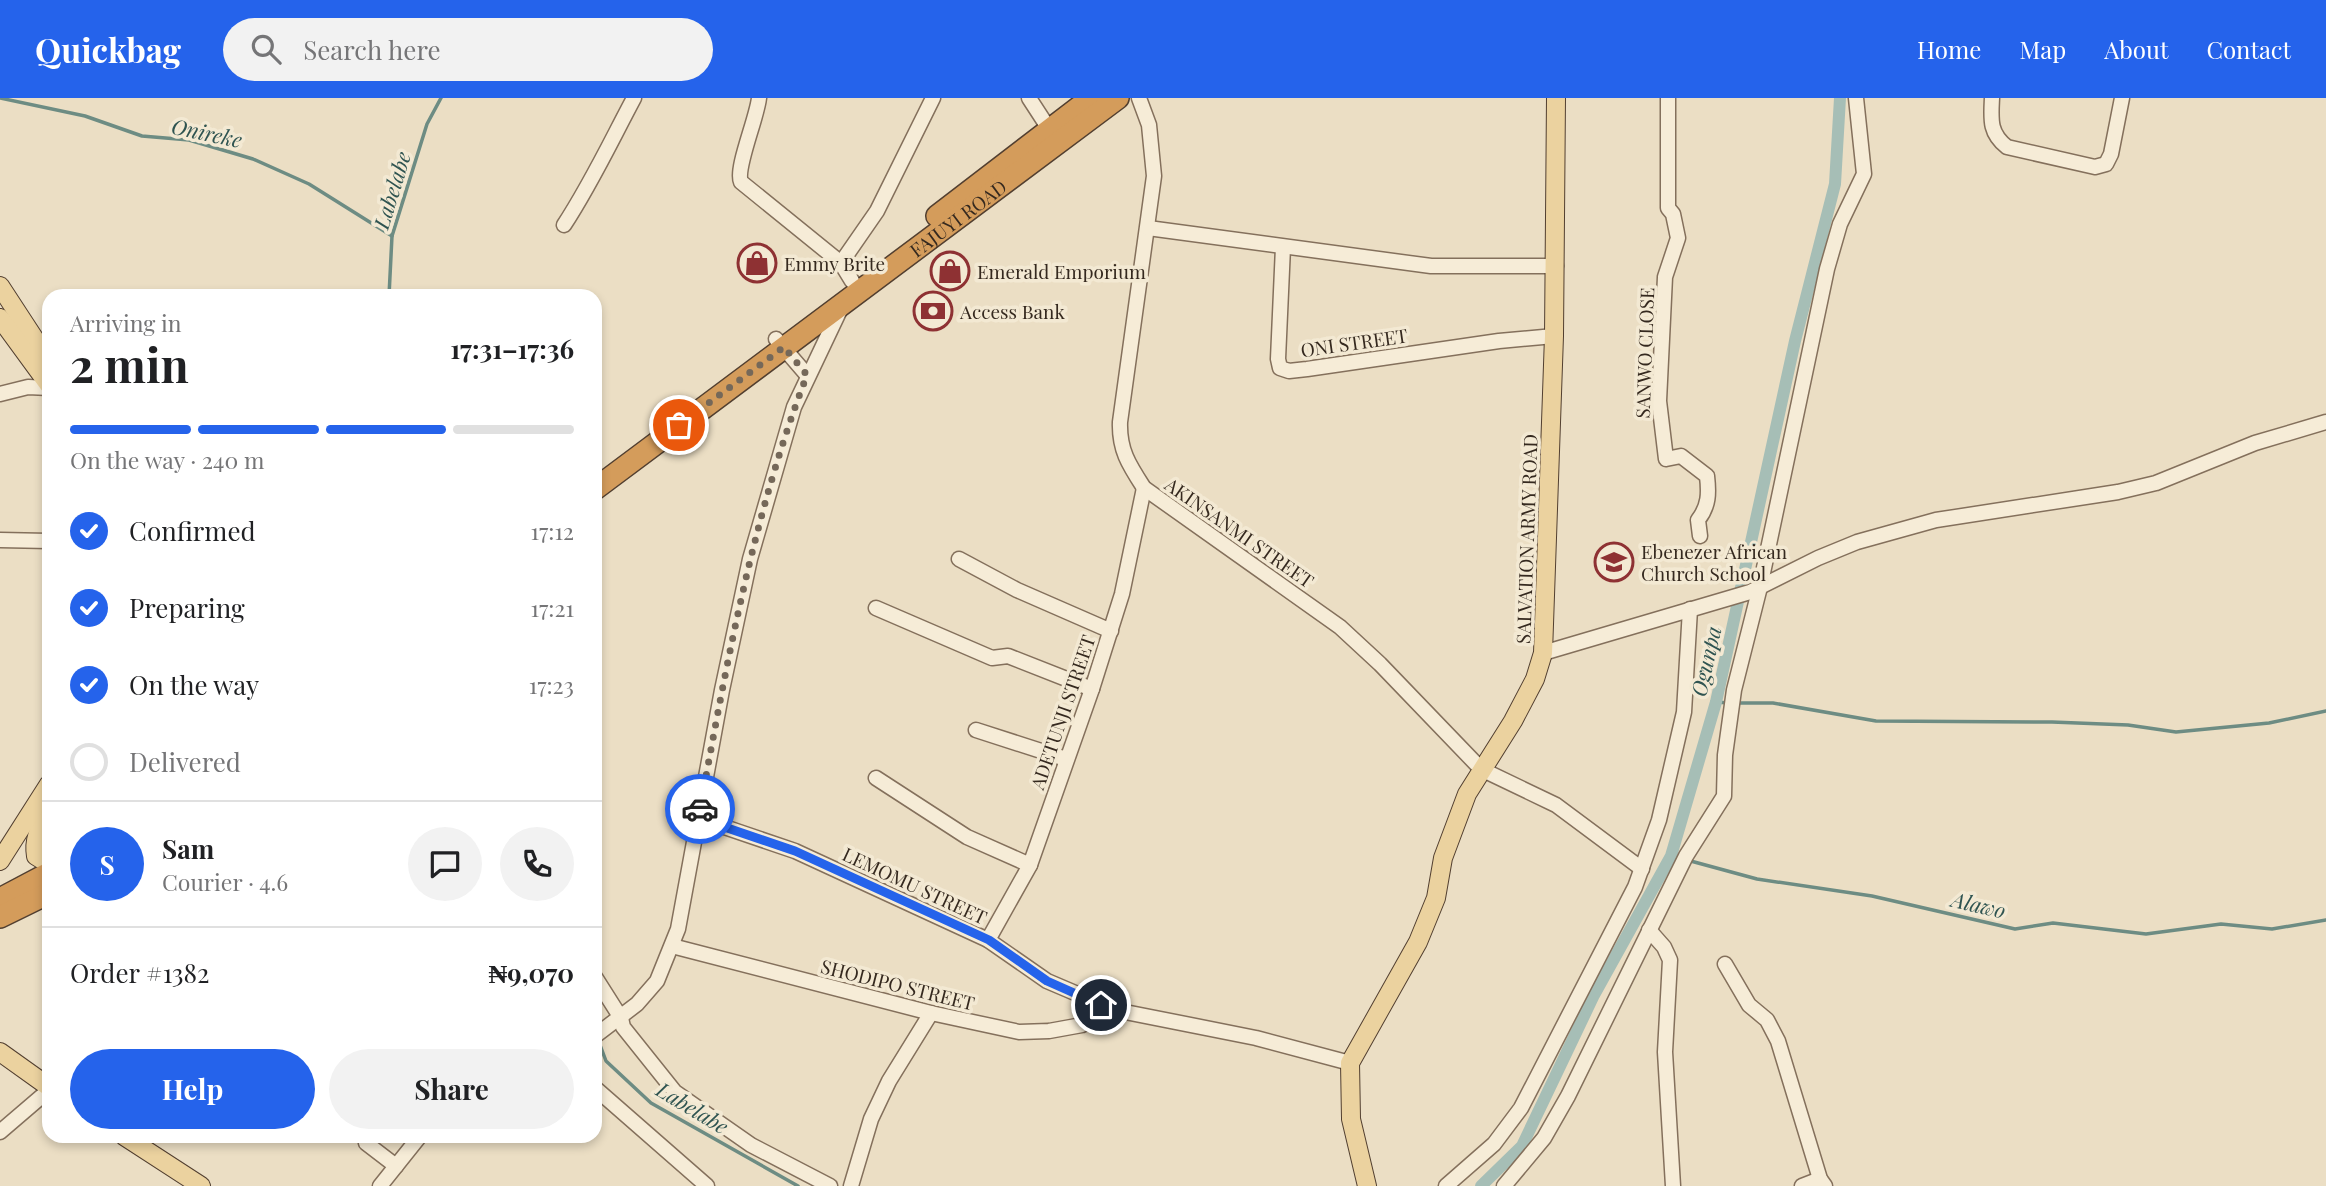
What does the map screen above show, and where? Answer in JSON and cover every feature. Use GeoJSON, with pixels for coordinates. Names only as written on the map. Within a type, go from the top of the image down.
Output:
{"type":"FeatureCollection","features":[{"type":"Feature","properties":{"kind":"highway","name":"FAJUYI ROAD"},"geometry":{"type":"LineString","coordinates":[[602,468],[780,343],[842,306],[1055,136],[1091,98]]}},
{"type":"Feature","properties":{"kind":"highway","name":"FAJUYI ROAD"},"geometry":{"type":"LineString","coordinates":[[602,483],[780,343],[846,272],[1118,98]]}},
{"type":"Feature","properties":{"kind":"highway"},"geometry":{"type":"LineString","coordinates":[[0,899],[42,877]]}},
{"type":"Feature","properties":{"kind":"highway"},"geometry":{"type":"LineString","coordinates":[[0,917],[42,896]]}},
{"type":"Feature","properties":{"kind":"main road","name":"SALVATION ARMY ROAD"},"geometry":{"type":"LineString","coordinates":[[1350,1063],[1418,942],[1436,898],[1453,826],[1481,769],[1530,690],[1543,653],[1556,266],[1556,98]]}},
{"type":"Feature","properties":{"kind":"main road"},"geometry":{"type":"LineString","coordinates":[[0,286],[42,350]]}},
{"type":"Feature","properties":{"kind":"main road"},"geometry":{"type":"LineString","coordinates":[[0,318],[42,376]]}},
{"type":"Feature","properties":{"kind":"main road"},"geometry":{"type":"LineString","coordinates":[[0,861],[42,795]]}},
{"type":"Feature","properties":{"kind":"main road"},"geometry":{"type":"LineString","coordinates":[[42,824],[36,834],[34,846],[36,856],[42,860]]}},
{"type":"Feature","properties":{"kind":"main road"},"geometry":{"type":"LineString","coordinates":[[0,1052],[42,1084]]}},
{"type":"Feature","properties":{"kind":"main road"},"geometry":{"type":"LineString","coordinates":[[1350,1063],[1351,1119],[1367,1186]]}},
{"type":"Feature","properties":{"kind":"main road"},"geometry":{"type":"LineString","coordinates":[[135,1143],[201,1186]]}},
{"type":"Feature","properties":{"kind":"street"},"geometry":{"type":"LineString","coordinates":[[564,225],[594,180],[604,150],[634,98]]}},
{"type":"Feature","properties":{"kind":"street"},"geometry":{"type":"LineString","coordinates":[[759,98],[747,150],[739,165],[741,182],[846,272],[933,98]]}},
{"type":"Feature","properties":{"kind":"street"},"geometry":{"type":"LineString","coordinates":[[1029,98],[1055,136]]}},
{"type":"Feature","properties":{"kind":"street","name":"AKINSANMI STREET"},"geometry":{"type":"LineString","coordinates":[[1139,98],[1149,124],[1154,150],[1148,228],[1119,444],[1144,488],[1340,627],[1380,663],[1481,769]]}},
{"type":"Feature","properties":{"kind":"street","name":"SANWO CLOSE"},"geometry":{"type":"LineString","coordinates":[[1668,98],[1668,208],[1673,214],[1678,238],[1665,277],[1661,432],[1666,459],[1681,456],[1707,476],[1707,509],[1699,520],[1700,536]]}},
{"type":"Feature","properties":{"kind":"street"},"geometry":{"type":"LineString","coordinates":[[1504,1186],[1544,1138],[1569,1096],[1684,859],[1724,796],[1725,755],[1741,650],[1827,270],[1840,224],[1860,188],[1864,173],[1856,98]]}},
{"type":"Feature","properties":{"kind":"street"},"geometry":{"type":"LineString","coordinates":[[1992,98],[1990,125],[1998,139],[2007,147],[2095,167],[2106,164],[2112,154],[2122,98]]}},
{"type":"Feature","properties":{"kind":"street"},"geometry":{"type":"LineString","coordinates":[[1148,228],[1431,266],[1556,266]]}},
{"type":"Feature","properties":{"kind":"street","name":"ONI STREET"},"geometry":{"type":"LineString","coordinates":[[1283,247],[1278,359],[1280,368],[1289,371],[1499,341],[1554,336]]}},
{"type":"Feature","properties":{"kind":"street"},"geometry":{"type":"LineString","coordinates":[[602,1031],[618,1020],[657,981],[678,929],[750,559],[780,450],[807,375],[842,306]]}},
{"type":"Feature","properties":{"kind":"street"},"geometry":{"type":"LineString","coordinates":[[780,343],[807,375]]}},
{"type":"Feature","properties":{"kind":"street"},"geometry":{"type":"LineString","coordinates":[[0,394],[42,386]]}},
{"type":"Feature","properties":{"kind":"street"},"geometry":{"type":"LineString","coordinates":[[1543,653],[1755,590],[1818,558],[1857,542],[1936,520],[2118,492],[2156,483],[2255,443],[2326,422]]}},
{"type":"Feature","properties":{"kind":"street","name":"ADETUNJI STREET"},"geometry":{"type":"LineString","coordinates":[[989,940],[1030,865],[1092,688],[1133,549],[1144,488]]}},
{"type":"Feature","properties":{"kind":"street"},"geometry":{"type":"LineString","coordinates":[[0,540],[42,541]]}},
{"type":"Feature","properties":{"kind":"street"},"geometry":{"type":"LineString","coordinates":[[959,559],[1017,590],[1111,631]]}},
{"type":"Feature","properties":{"kind":"street"},"geometry":{"type":"LineString","coordinates":[[876,608],[992,658],[1008,656],[1092,688]]}},
{"type":"Feature","properties":{"kind":"street"},"geometry":{"type":"LineString","coordinates":[[1446,1186],[1494,1144],[1521,1108],[1593,973],[1642,869],[1659,820],[1684,712],[1690,608]]}},
{"type":"Feature","properties":{"kind":"street"},"geometry":{"type":"LineString","coordinates":[[976,730],[1066,760]]}},
{"type":"Feature","properties":{"kind":"street"},"geometry":{"type":"LineString","coordinates":[[1481,769],[1556,805],[1642,869]]}},
{"type":"Feature","properties":{"kind":"street"},"geometry":{"type":"LineString","coordinates":[[876,778],[967,836],[1030,865]]}},
{"type":"Feature","properties":{"kind":"street","name":"LEMOMU STREET"},"geometry":{"type":"LineString","coordinates":[[698,818],[795,851],[989,940],[1047,981],[1115,1010],[1256,1038],[1350,1063]]}},
{"type":"Feature","properties":{"kind":"street"},"geometry":{"type":"LineString","coordinates":[[1649,930],[1664,947],[1670,960],[1665,1052],[1673,1186]]}},
{"type":"Feature","properties":{"kind":"street","name":"SHODIPO STREET"},"geometry":{"type":"LineString","coordinates":[[672,946],[931,1013],[1019,1032],[1049,1031],[1082,1025],[1115,1010]]}},
{"type":"Feature","properties":{"kind":"street"},"geometry":{"type":"LineString","coordinates":[[1725,964],[1749,1005],[1768,1020],[1777,1041],[1822,1183],[1802,1186]]}},
{"type":"Feature","properties":{"kind":"street"},"geometry":{"type":"LineString","coordinates":[[602,989],[618,1020],[675,1092],[751,1145],[830,1186]]}},
{"type":"Feature","properties":{"kind":"street"},"geometry":{"type":"LineString","coordinates":[[851,1186],[871,1119],[889,1081],[931,1013]]}},
{"type":"Feature","properties":{"kind":"street"},"geometry":{"type":"LineString","coordinates":[[602,1094],[707,1186]]}},
{"type":"Feature","properties":{"kind":"street"},"geometry":{"type":"LineString","coordinates":[[0,1132],[42,1095]]}},
{"type":"Feature","properties":{"kind":"street"},"geometry":{"type":"LineString","coordinates":[[366,1143],[396,1166]]}},
{"type":"Feature","properties":{"kind":"street"},"geometry":{"type":"LineString","coordinates":[[380,1186],[414,1143]]}},
{"type":"Feature","properties":{"kind":"waterway","name":"Onireke"},"geometry":{"type":"LineString","coordinates":[[0,98],[85,116],[142,136],[189,140],[253,159],[309,184],[392,236]]}},
{"type":"Feature","properties":{"kind":"waterway","name":"Labelabe"},"geometry":{"type":"LineString","coordinates":[[389,289],[392,236],[427,124],[441,98]]}},
{"type":"Feature","properties":{"kind":"waterway","name":"Ogunpa"},"geometry":{"type":"LineString","coordinates":[[1481,1186],[1522,1146],[1594,995],[1671,856],[1716,702],[1795,341],[1835,184],[1840,98]]}},
{"type":"Feature","properties":{"kind":"waterway"},"geometry":{"type":"LineString","coordinates":[[1716,702],[1729,703]]}},
{"type":"Feature","properties":{"kind":"waterway"},"geometry":{"type":"LineString","coordinates":[[1737,703],[1773,703],[1876,721],[2052,722],[2128,725],[2176,732],[2269,723],[2326,711]]}},
{"type":"Feature","properties":{"kind":"waterway","name":"Alawo"},"geometry":{"type":"LineString","coordinates":[[1671,856],[1680,858]]}},
{"type":"Feature","properties":{"kind":"waterway","name":"Alawo"},"geometry":{"type":"LineString","coordinates":[[1687,860],[1757,879],[1872,896],[2015,929],[2053,923],[2146,934],[2221,924],[2272,929],[2326,920]]}},
{"type":"Feature","properties":{"kind":"waterway","name":"Labelabe"},"geometry":{"type":"LineString","coordinates":[[602,1050],[606,1061],[651,1103],[798,1186]]}},
{"type":"Feature","properties":{"kind":"way so far"},"geometry":{"type":"LineString","coordinates":[[679,425],[784,347],[807,375],[780,450],[750,559],[700,809]]}},
{"type":"Feature","properties":{"kind":"place","name":"Emmy Brite"},"geometry":{"type":"Point","coordinates":[757,263]}},
{"type":"Feature","properties":{"kind":"place","name":"Emerald Emporium"},"geometry":{"type":"Point","coordinates":[950,271]}},
{"type":"Feature","properties":{"kind":"place","name":"Access Bank"},"geometry":{"type":"Point","coordinates":[933,311]}},
{"type":"Feature","properties":{"kind":"place","name":"Ebenezer African Church School"},"geometry":{"type":"Point","coordinates":[1614,562]}},
{"type":"Feature","properties":{"kind":"route"},"geometry":{"type":"LineString","coordinates":[[700,809],[698,818],[795,851],[989,940],[1047,981],[1101,1005]]}}]}
